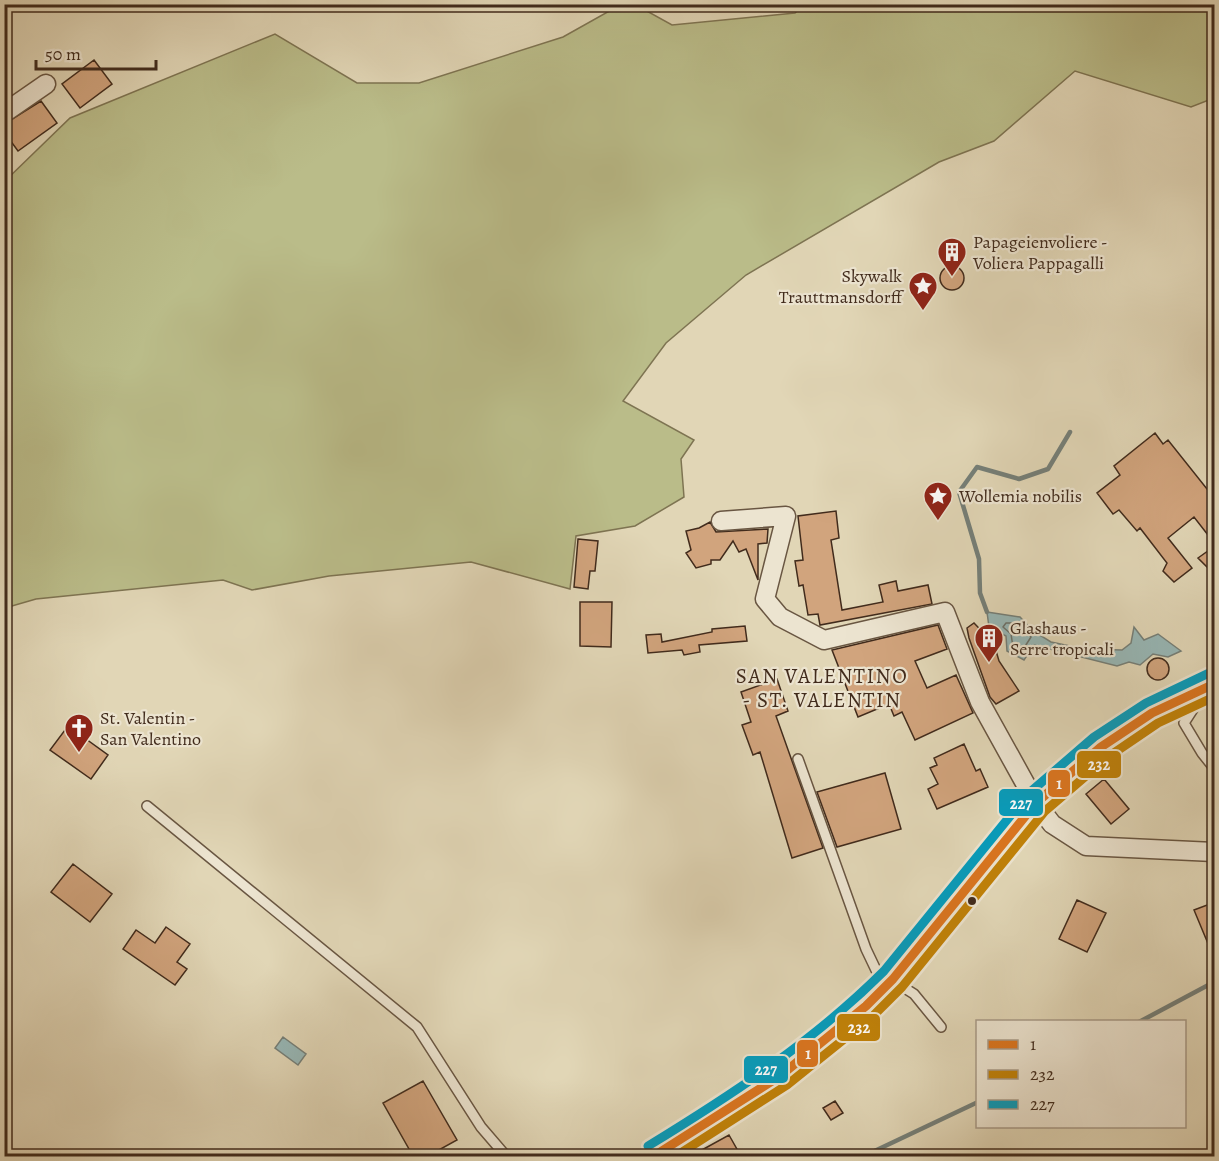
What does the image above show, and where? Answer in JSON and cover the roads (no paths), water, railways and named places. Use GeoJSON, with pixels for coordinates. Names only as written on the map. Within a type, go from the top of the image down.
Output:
{"type":"FeatureCollection","features":[{"type":"Feature","properties":{"kind":"main road"},"geometry":{"type":"LineString","coordinates":[[654,1156],[755,1096],[825,1043],[893,979],[1036,803],[1101,747],[1152,712],[1214,684]]}},
{"type":"Feature","properties":{"kind":"street"},"geometry":{"type":"LineString","coordinates":[[4,113],[46,84]]}},
{"type":"Feature","properties":{"kind":"street"},"geometry":{"type":"LineString","coordinates":[[721,521],[786,516],[765,598],[780,617],[824,640],[945,612],[980,702],[1036,803],[1052,824],[1086,846],[1215,852]]}},
{"type":"Feature","properties":{"kind":"lane"},"geometry":{"type":"LineString","coordinates":[[1214,684],[1191,708],[1184,723],[1202,753],[1215,768]]}},
{"type":"Feature","properties":{"kind":"lane"},"geometry":{"type":"LineString","coordinates":[[798,759],[866,949],[876,970],[914,994],[941,1027]]}},
{"type":"Feature","properties":{"kind":"lane"},"geometry":{"type":"LineString","coordinates":[[147,806],[417,1027],[481,1127],[506,1156]]}},
{"type":"Feature","properties":{"kind":"water"},"geometry":{"type":"Polygon","coordinates":[[[987,612],[1020,617],[1033,631],[1051,642],[1084,649],[1122,650],[1131,643],[1134,627],[1144,640],[1158,634],[1181,651],[1168,657],[1153,654],[1140,665],[1129,662],[1117,666],[1034,645],[1024,660],[1007,651],[1006,636],[989,627],[987,612]]]}},
{"type":"Feature","properties":{"kind":"water"},"geometry":{"type":"Polygon","coordinates":[[[283,1037],[306,1054],[298,1065],[275,1048],[283,1037]]]}},
{"type":"Feature","properties":{"kind":"waterway"},"geometry":{"type":"LineString","coordinates":[[987,612],[980,593],[979,559],[959,492],[977,467],[1019,479],[1048,469],[1070,432]]}},
{"type":"Feature","properties":{"kind":"waterway"},"geometry":{"type":"LineString","coordinates":[[1143,1020],[1214,982]]}},
{"type":"Feature","properties":{"kind":"waterway"},"geometry":{"type":"LineString","coordinates":[[864,1156],[976,1103]]}},
{"type":"Feature","properties":{"kind":"place","name":"Papageienvoliere - Voliera Pappagalli"},"geometry":{"type":"Point","coordinates":[952,278]}},
{"type":"Feature","properties":{"kind":"place","name":"Skywalk Trauttmansdorff"},"geometry":{"type":"Point","coordinates":[923,312]}},
{"type":"Feature","properties":{"kind":"place","name":"Wollemia nobilis"},"geometry":{"type":"Point","coordinates":[938,522]}},
{"type":"Feature","properties":{"kind":"place","name":"Glashaus - Serre tropicali"},"geometry":{"type":"Point","coordinates":[989,664]}},
{"type":"Feature","properties":{"kind":"place","name":"St. Valentin - San Valentino"},"geometry":{"type":"Point","coordinates":[79,754]}},
{"type":"Feature","properties":{"kind":"district","name":"SAN VALENTINO - ST. VALENTIN"},"geometry":{"type":"Point","coordinates":[822,688]}}]}
